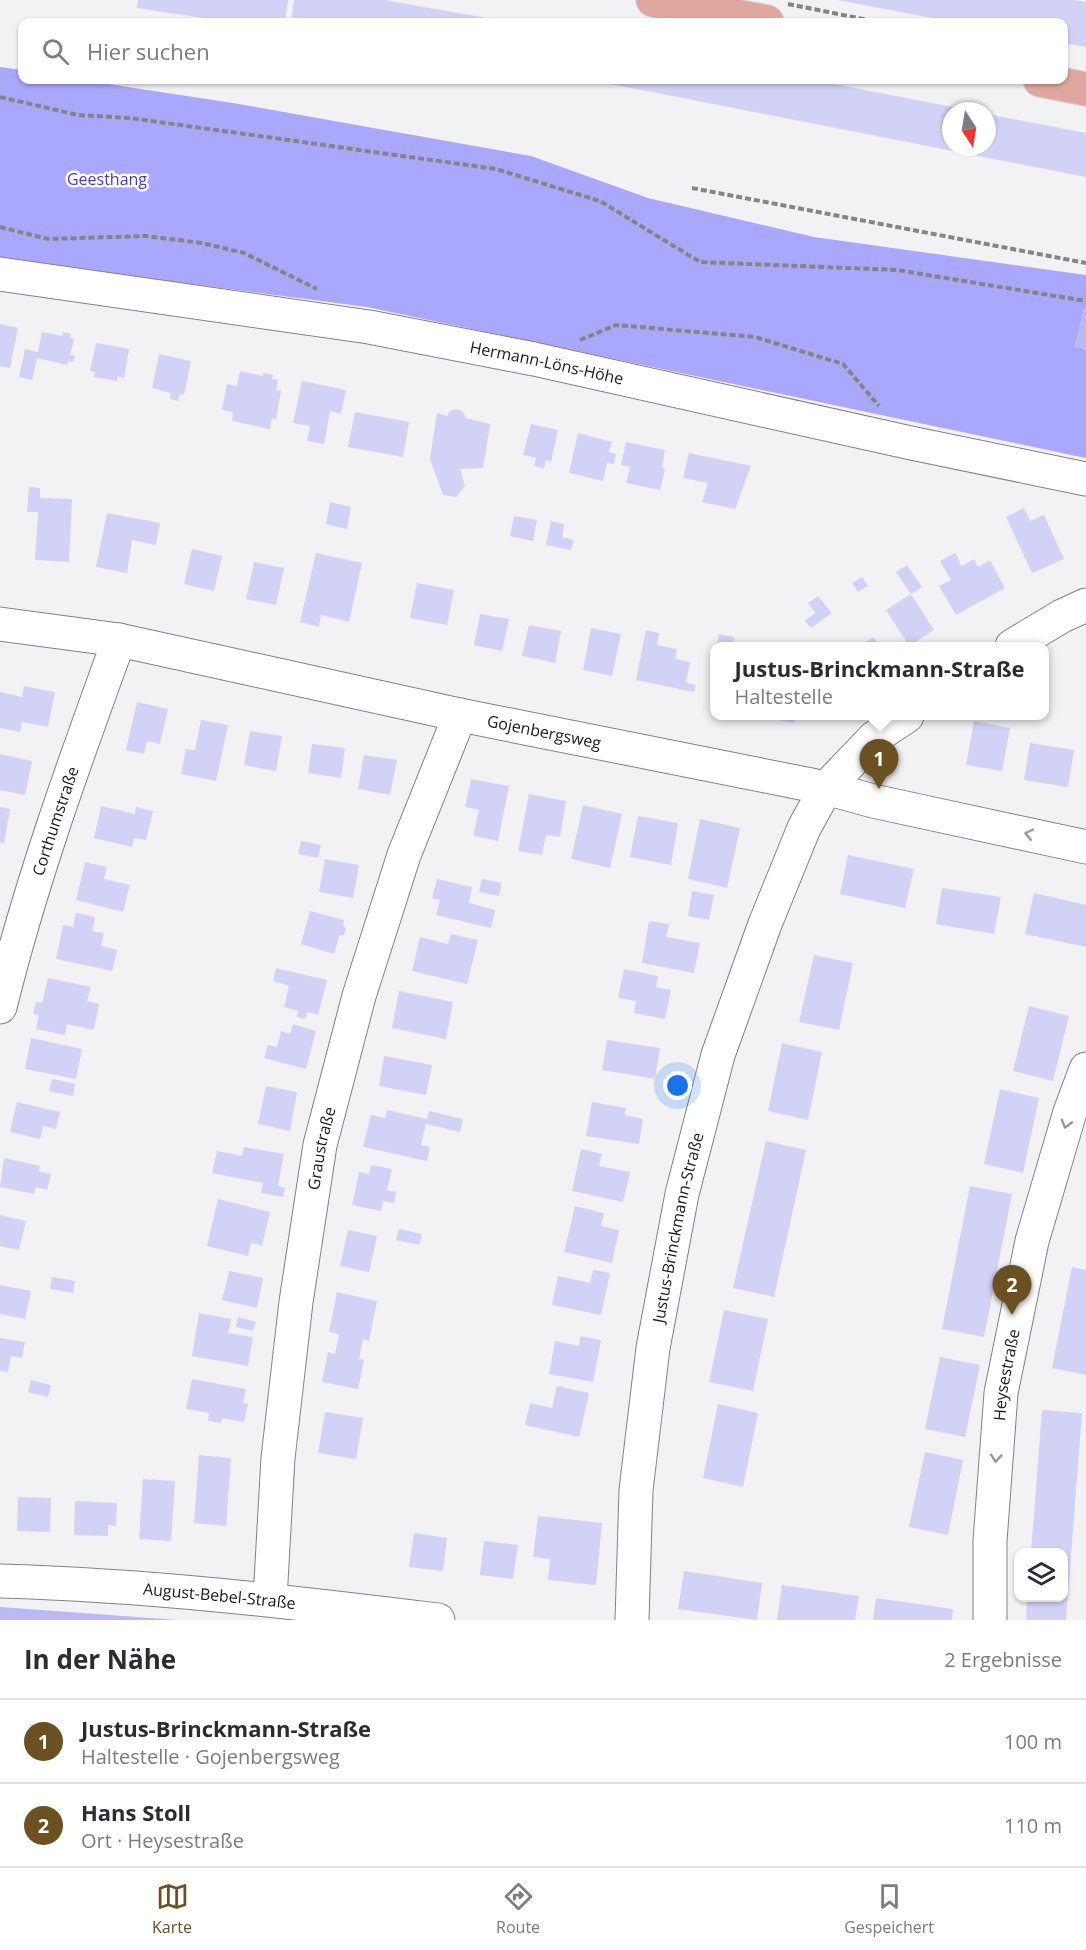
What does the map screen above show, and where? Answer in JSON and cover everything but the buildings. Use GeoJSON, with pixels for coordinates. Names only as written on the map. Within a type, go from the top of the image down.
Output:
{"type":"FeatureCollection","features":[{"type":"Feature","properties":{"kind":"main road"},"geometry":{"type":"LineString","coordinates":[[653,0],[774,12]]}},
{"type":"Feature","properties":{"kind":"main road"},"geometry":{"type":"LineString","coordinates":[[1060,84],[1086,89]]}},
{"type":"Feature","properties":{"kind":"street","name":"Hermann-Löns-Höhe"},"geometry":{"type":"LineString","coordinates":[[0,274],[369,327],[534,359],[888,438],[1086,479]]}},
{"type":"Feature","properties":{"kind":"street"},"geometry":{"type":"LineString","coordinates":[[1019,642],[1062,616],[1086,605]]}},
{"type":"Feature","properties":{"kind":"street","name":"Gojenbergsweg"},"geometry":{"type":"LineString","coordinates":[[0,624],[119,640],[460,715],[826,788],[873,801],[1086,847]]}},
{"type":"Feature","properties":{"kind":"street","name":"Corthumstraße"},"geometry":{"type":"LineString","coordinates":[[0,1006],[16,940],[63,794],[119,640]]}},
{"type":"Feature","properties":{"kind":"street","name":"Graustraße"},"geometry":{"type":"LineString","coordinates":[[270,1599],[280,1447],[296,1302],[321,1145],[359,996],[400,866],[460,715]]}},
{"type":"Feature","properties":{"kind":"street","name":"Justus-Brinckmann-Straße"},"geometry":{"type":"LineString","coordinates":[[632,1620],[636,1490],[653,1348],[682,1194],[718,1055],[765,924],[804,828],[826,788],[874,738],[900,720]]}},
{"type":"Feature","properties":{"kind":"street","name":"Heysestraße"},"geometry":{"type":"LineString","coordinates":[[990,1620],[990,1541],[1001,1393],[1032,1241],[1070,1112],[1086,1069]]}},
{"type":"Feature","properties":{"kind":"street","name":"August-Bebel-Straße"},"geometry":{"type":"LineString","coordinates":[[0,1581],[82,1583],[270,1599],[438,1620]]}},
{"type":"Feature","properties":{"kind":"path"},"geometry":{"type":"LineString","coordinates":[[774,12],[836,18]]}},
{"type":"Feature","properties":{"kind":"path"},"geometry":{"type":"LineString","coordinates":[[0,97],[78,115],[130,118],[496,169],[600,201],[700,262],[897,270],[1086,301]]}},
{"type":"Feature","properties":{"kind":"path"},"geometry":{"type":"LineString","coordinates":[[692,188],[1086,262]]}},
{"type":"Feature","properties":{"kind":"path"},"geometry":{"type":"LineString","coordinates":[[0,227],[48,239],[146,236],[202,243],[244,252],[322,292]]}},
{"type":"Feature","properties":{"kind":"path"},"geometry":{"type":"LineString","coordinates":[[575,342],[616,325],[755,337],[843,364],[881,408]]}},
{"type":"Feature","properties":{"kind":"shaded area"},"geometry":{"type":"Polygon","coordinates":[[[1084,308],[1086,308],[1086,350],[1075,348],[1084,308]]]}},
{"type":"Feature","properties":{"kind":"shaded area"},"geometry":{"type":"Polygon","coordinates":[[[0,1607],[178,1620],[0,1620],[0,1607]]]}},
{"type":"Feature","properties":{"kind":"green space","name":"Geesthang"},"geometry":{"type":"Polygon","coordinates":[[[0,67],[18,69],[18,84],[108,84],[239,104],[531,156],[648,198],[814,237],[1086,275],[1086,308],[1084,308],[1075,347],[1086,350],[1086,458],[367,307],[0,259],[0,67]]]}},
{"type":"Feature","properties":{"kind":"place","name":"Justus-Brinckmann-Straße"},"geometry":{"type":"Point","coordinates":[879,789]}},
{"type":"Feature","properties":{"kind":"place","name":"Hans Stoll"},"geometry":{"type":"Point","coordinates":[1012,1315]}}]}
